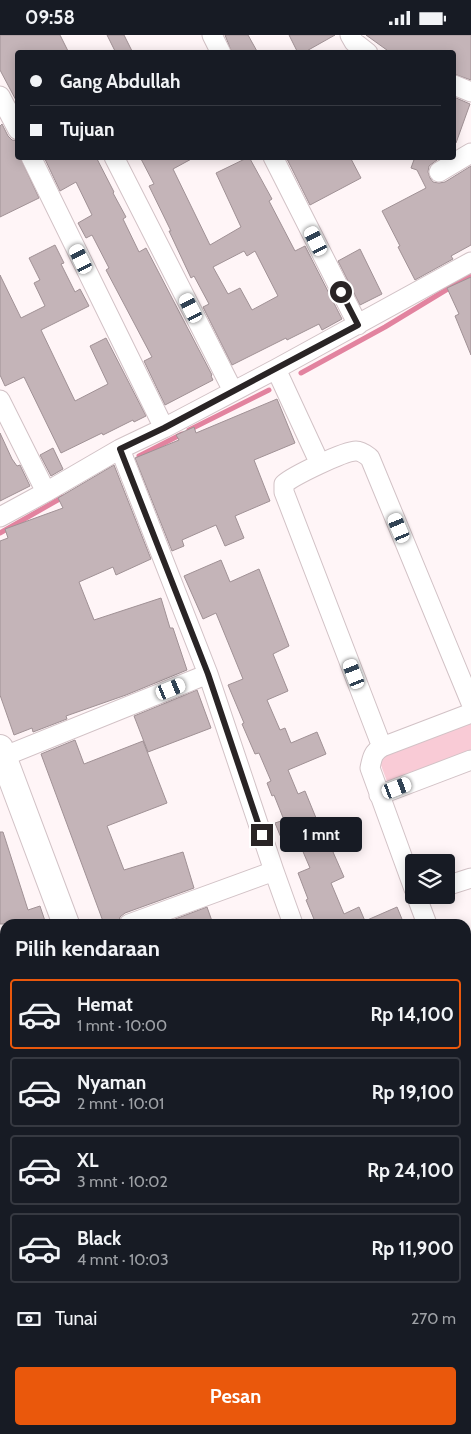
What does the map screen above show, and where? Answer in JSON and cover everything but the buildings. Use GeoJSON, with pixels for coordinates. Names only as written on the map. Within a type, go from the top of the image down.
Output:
{"type":"FeatureCollection","features":[{"type":"Feature","properties":{"kind":"street"},"geometry":{"type":"LineString","coordinates":[[212,35],[220,50]]}},
{"type":"Feature","properties":{"kind":"street"},"geometry":{"type":"LineString","coordinates":[[350,35],[354,42],[364,50]]}},
{"type":"Feature","properties":{"kind":"street"},"geometry":{"type":"LineString","coordinates":[[456,86],[471,93]]}},
{"type":"Feature","properties":{"kind":"street"},"geometry":{"type":"LineString","coordinates":[[0,96],[15,124]]}},
{"type":"Feature","properties":{"kind":"street"},"geometry":{"type":"LineString","coordinates":[[439,172],[471,153]]}},
{"type":"Feature","properties":{"kind":"street"},"geometry":{"type":"LineString","coordinates":[[32,160],[164,428]]}},
{"type":"Feature","properties":{"kind":"street"},"geometry":{"type":"LineString","coordinates":[[116,160],[233,391]]}},
{"type":"Feature","properties":{"kind":"street"},"geometry":{"type":"LineString","coordinates":[[275,160],[358,325]]}},
{"type":"Feature","properties":{"kind":"street"},"geometry":{"type":"LineString","coordinates":[[0,517],[120,449],[276,369],[471,262]]}},
{"type":"Feature","properties":{"kind":"street"},"geometry":{"type":"LineString","coordinates":[[276,369],[320,464]]}},
{"type":"Feature","properties":{"kind":"street"},"geometry":{"type":"LineString","coordinates":[[0,400],[46,492]]}},
{"type":"Feature","properties":{"kind":"street"},"geometry":{"type":"LineString","coordinates":[[120,449],[208,674],[291,919]]}},
{"type":"Feature","properties":{"kind":"street"},"geometry":{"type":"LineString","coordinates":[[382,747],[284,492],[284,484],[290,479],[320,464],[355,451],[362,452],[370,458],[471,703]]}},
{"type":"Feature","properties":{"kind":"street"},"geometry":{"type":"LineString","coordinates":[[64,919],[1,754],[208,674]]}},
{"type":"Feature","properties":{"kind":"street"},"geometry":{"type":"LineString","coordinates":[[405,863],[370,767],[372,756],[382,747],[471,713]]}},
{"type":"Feature","properties":{"kind":"street"},"geometry":{"type":"LineString","coordinates":[[379,795],[471,760]]}},
{"type":"Feature","properties":{"kind":"street"},"geometry":{"type":"LineString","coordinates":[[143,919],[274,871]]}},
{"type":"Feature","properties":{"kind":"street"},"geometry":{"type":"LineString","coordinates":[[455,883],[471,877]]}},
{"type":"Feature","properties":{"kind":"street"},"geometry":{"type":"LineString","coordinates":[[420,904],[425,919]]}},
{"type":"Feature","properties":{"kind":"shaded area"},"geometry":{"type":"Polygon","coordinates":[[[471,720],[471,755],[389,787],[378,757],[471,720]]]}},
{"type":"Feature","properties":{"kind":"waterway"},"geometry":{"type":"LineString","coordinates":[[301,373],[385,327],[469,276]]}},
{"type":"Feature","properties":{"kind":"waterway"},"geometry":{"type":"LineString","coordinates":[[189,430],[269,390]]}},
{"type":"Feature","properties":{"kind":"waterway"},"geometry":{"type":"LineString","coordinates":[[139,456],[182,434]]}},
{"type":"Feature","properties":{"kind":"waterway"},"geometry":{"type":"LineString","coordinates":[[0,533],[63,497]]}},
{"type":"Feature","properties":{"kind":"route"},"geometry":{"type":"LineString","coordinates":[[262,835],[208,674],[120,449],[164,428],[358,325],[341,292]]}}]}
